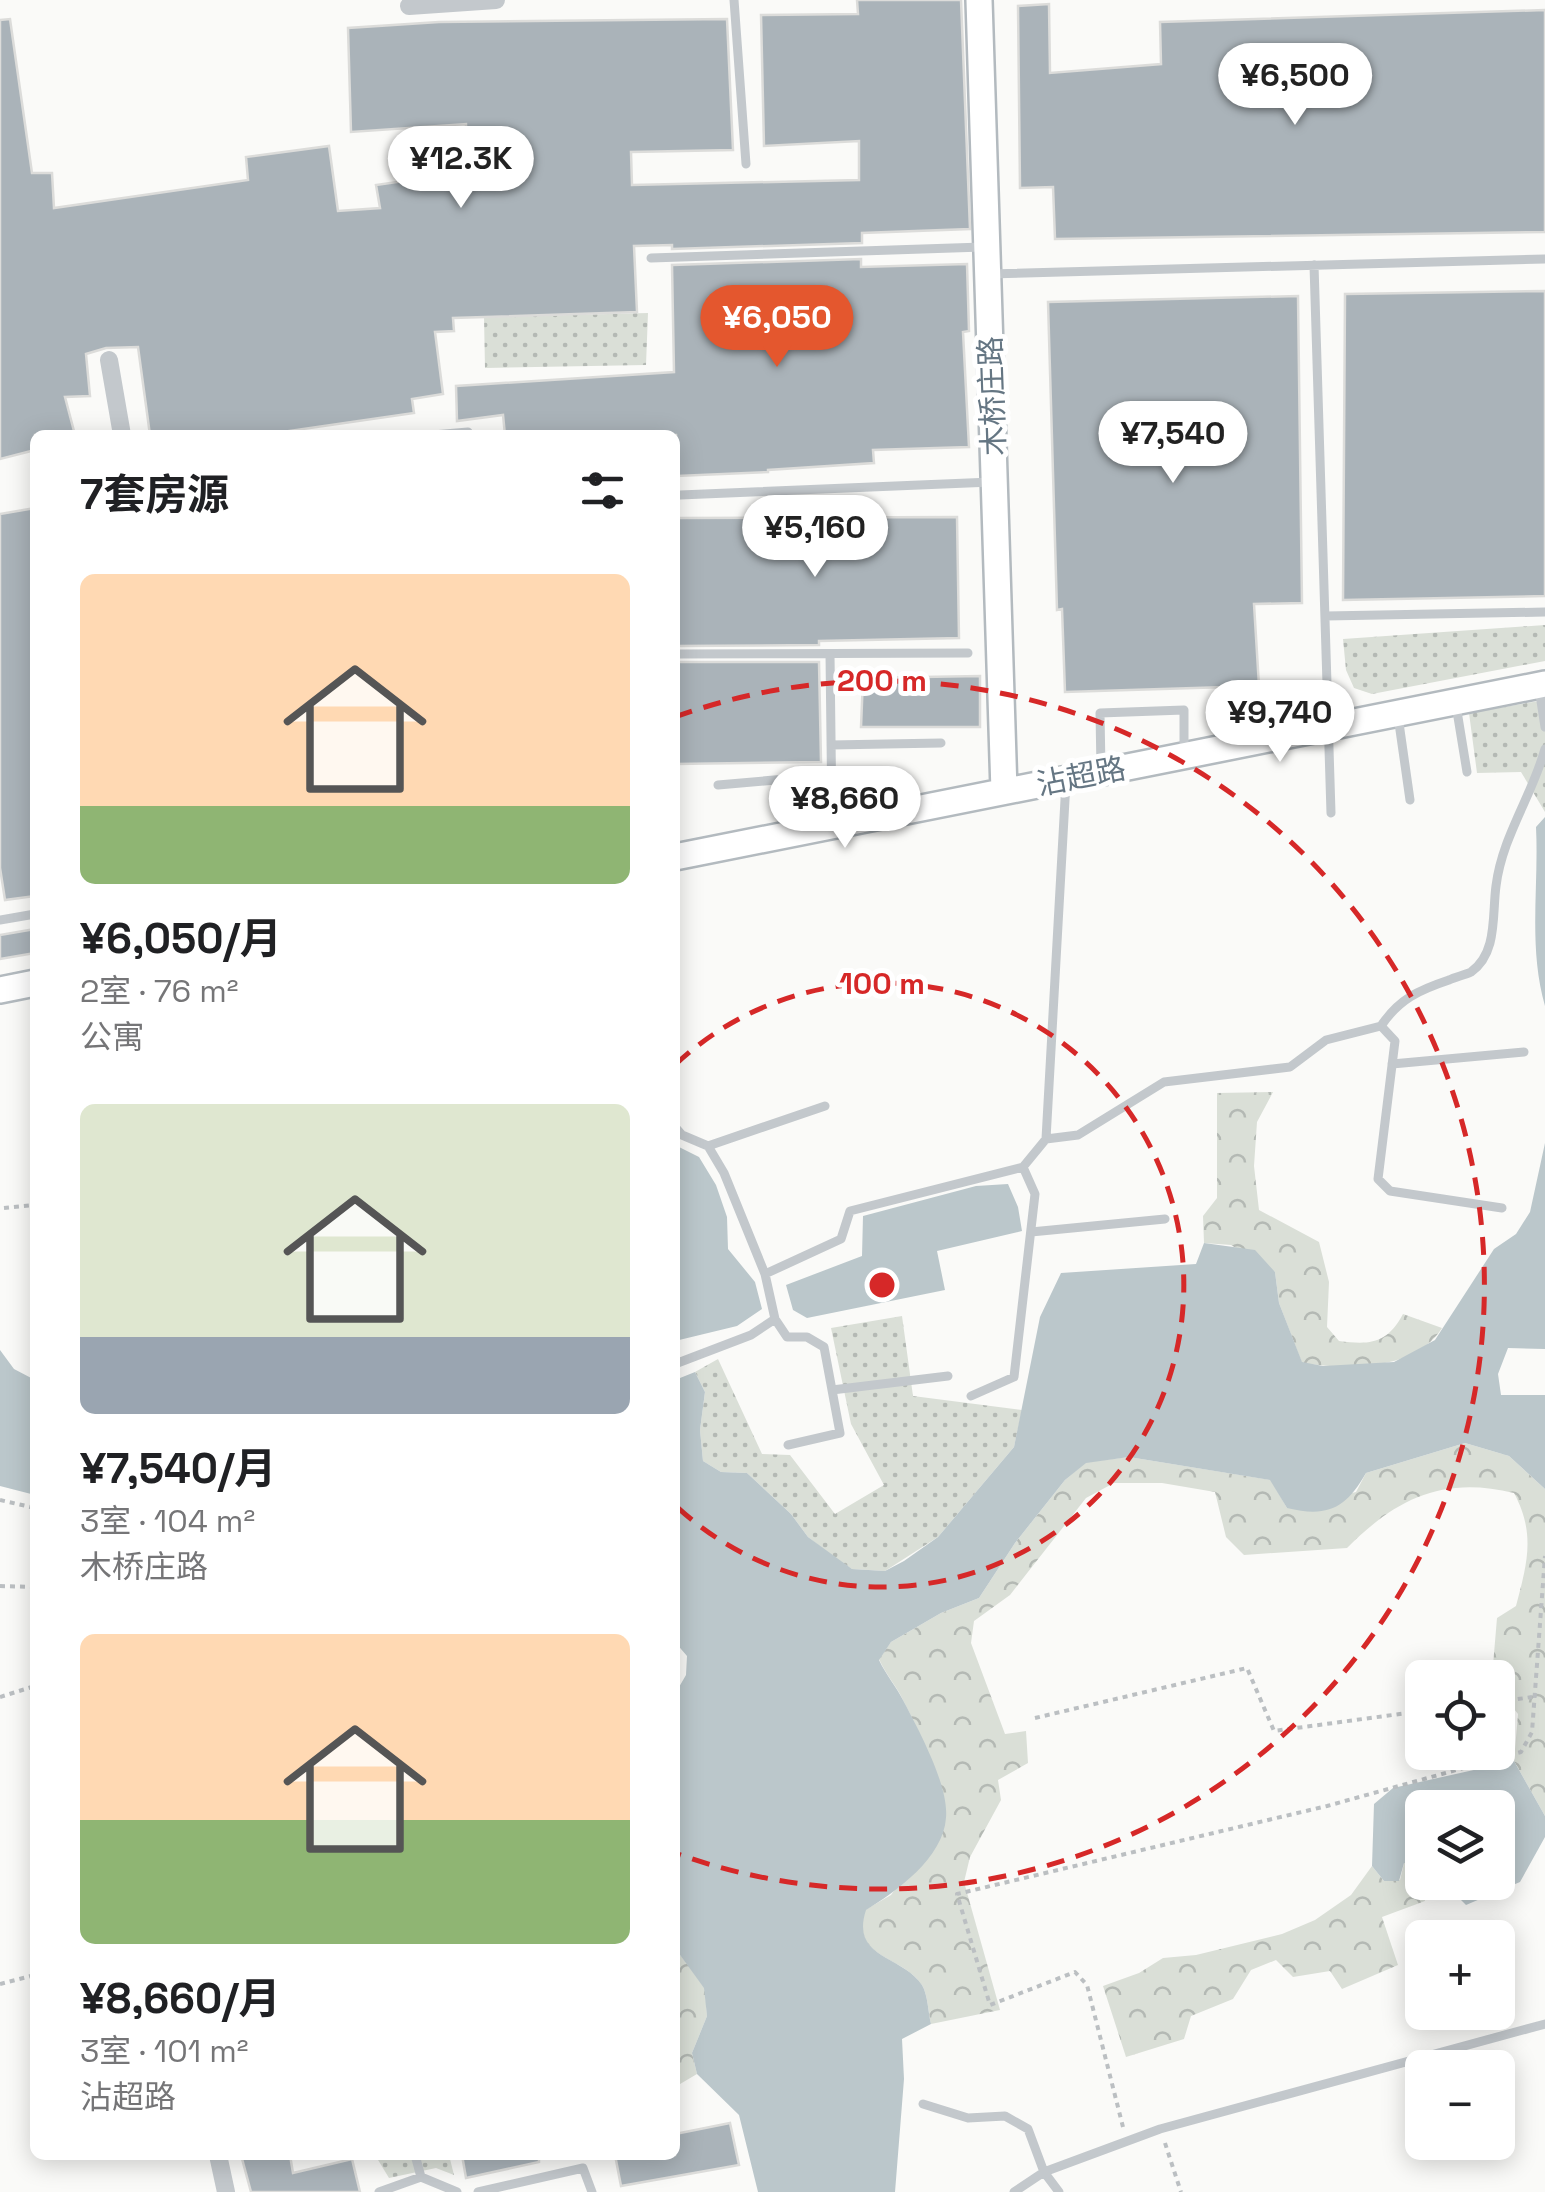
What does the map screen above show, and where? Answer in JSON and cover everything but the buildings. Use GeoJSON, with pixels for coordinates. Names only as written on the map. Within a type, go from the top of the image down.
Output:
{"type":"FeatureCollection","features":[{"type":"Feature","properties":{"kind":"street"},"geometry":{"type":"LineString","coordinates":[[410,6],[496,0]]}},
{"type":"Feature","properties":{"kind":"street","name":"木桥庄路"},"geometry":{"type":"LineString","coordinates":[[979,0],[1004,791]]}},
{"type":"Feature","properties":{"kind":"street"},"geometry":{"type":"LineString","coordinates":[[109,360],[121,430]]}},
{"type":"Feature","properties":{"kind":"street","name":"沾超路"},"geometry":{"type":"LineString","coordinates":[[680,855],[1542,685]]}},
{"type":"Feature","properties":{"kind":"street"},"geometry":{"type":"LineString","coordinates":[[0,990],[30,984]]}},
{"type":"Feature","properties":{"kind":"street"},"geometry":{"type":"LineString","coordinates":[[219,2160],[226,2192]]}},
{"type":"Feature","properties":{"kind":"lane"},"geometry":{"type":"LineString","coordinates":[[734,0],[746,164]]}},
{"type":"Feature","properties":{"kind":"lane"},"geometry":{"type":"LineString","coordinates":[[650,258],[987,247]]}},
{"type":"Feature","properties":{"kind":"lane"},"geometry":{"type":"LineString","coordinates":[[988,274],[1545,259]]}},
{"type":"Feature","properties":{"kind":"lane"},"geometry":{"type":"LineString","coordinates":[[1314,265],[1331,813]]}},
{"type":"Feature","properties":{"kind":"lane"},"geometry":{"type":"LineString","coordinates":[[680,495],[994,482]]}},
{"type":"Feature","properties":{"kind":"lane"},"geometry":{"type":"LineString","coordinates":[[1326,616],[1545,612]]}},
{"type":"Feature","properties":{"kind":"lane"},"geometry":{"type":"LineString","coordinates":[[680,654],[968,653]]}},
{"type":"Feature","properties":{"kind":"lane"},"geometry":{"type":"LineString","coordinates":[[830,654],[832,826]]}},
{"type":"Feature","properties":{"kind":"lane"},"geometry":{"type":"LineString","coordinates":[[1542,685],[1545,727]]}},
{"type":"Feature","properties":{"kind":"lane"},"geometry":{"type":"LineString","coordinates":[[1456,702],[1466,772]]}},
{"type":"Feature","properties":{"kind":"lane"},"geometry":{"type":"LineString","coordinates":[[1102,772],[1100,713],[1184,710],[1184,756]]}},
{"type":"Feature","properties":{"kind":"lane"},"geometry":{"type":"LineString","coordinates":[[1398,714],[1410,800]]}},
{"type":"Feature","properties":{"kind":"lane"},"geometry":{"type":"LineString","coordinates":[[831,745],[941,742]]}},
{"type":"Feature","properties":{"kind":"lane"},"geometry":{"type":"LineString","coordinates":[[1046,1139],[1078,1134],[1164,1082],[1290,1067],[1326,1040],[1381,1026],[1394,1007],[1413,992],[1472,971],[1492,939],[1496,883],[1510,834],[1537,777],[1545,749]]}},
{"type":"Feature","properties":{"kind":"lane"},"geometry":{"type":"LineString","coordinates":[[718,784],[832,775]]}},
{"type":"Feature","properties":{"kind":"lane"},"geometry":{"type":"LineString","coordinates":[[766,1274],[840,1239],[850,1210],[1023,1167],[1046,1139],[1066,779]]}},
{"type":"Feature","properties":{"kind":"lane"},"geometry":{"type":"LineString","coordinates":[[0,920],[30,915]]}},
{"type":"Feature","properties":{"kind":"lane"},"geometry":{"type":"LineString","coordinates":[[1381,1026],[1395,1042],[1378,1179],[1390,1191],[1502,1208]]}},
{"type":"Feature","properties":{"kind":"lane"},"geometry":{"type":"LineString","coordinates":[[1392,1064],[1524,1052]]}},
{"type":"Feature","properties":{"kind":"lane"},"geometry":{"type":"LineString","coordinates":[[708,1146],[825,1106]]}},
{"type":"Feature","properties":{"kind":"lane"},"geometry":{"type":"LineString","coordinates":[[680,1133],[708,1146],[724,1173],[766,1274],[775,1319],[787,1337],[807,1337],[824,1347],[840,1433],[788,1445]]}},
{"type":"Feature","properties":{"kind":"lane"},"geometry":{"type":"LineString","coordinates":[[972,1396],[1014,1377],[1035,1194],[1023,1167]]}},
{"type":"Feature","properties":{"kind":"lane"},"geometry":{"type":"LineString","coordinates":[[1031,1232],[1165,1219]]}},
{"type":"Feature","properties":{"kind":"lane"},"geometry":{"type":"LineString","coordinates":[[680,1362],[751,1334],[775,1319]]}},
{"type":"Feature","properties":{"kind":"lane"},"geometry":{"type":"LineString","coordinates":[[832,1390],[948,1376]]}},
{"type":"Feature","properties":{"kind":"lane"},"geometry":{"type":"LineString","coordinates":[[1014,2192],[1044,2172],[1160,2129],[1545,2024]]}},
{"type":"Feature","properties":{"kind":"lane"},"geometry":{"type":"LineString","coordinates":[[923,2104],[968,2118],[1005,2116],[1028,2129],[1044,2172],[1058,2192]]}},
{"type":"Feature","properties":{"kind":"lane"},"geometry":{"type":"LineString","coordinates":[[415,2160],[420,2177]]}},
{"type":"Feature","properties":{"kind":"lane"},"geometry":{"type":"LineString","coordinates":[[478,2192],[584,2168],[592,2192]]}},
{"type":"Feature","properties":{"kind":"lane"},"geometry":{"type":"LineString","coordinates":[[379,2192],[420,2177],[457,2192]]}},
{"type":"Feature","properties":{"kind":"path"},"geometry":{"type":"LineString","coordinates":[[4,1208],[30,1206]]}},
{"type":"Feature","properties":{"kind":"path"},"geometry":{"type":"LineString","coordinates":[[0,1500],[30,1507]]}},
{"type":"Feature","properties":{"kind":"path"},"geometry":{"type":"LineString","coordinates":[[1126,2142],[1087,1984],[1075,1972],[990,2005],[957,1894],[1328,1806],[1522,1752],[1532,1732],[1545,1556]]}},
{"type":"Feature","properties":{"kind":"path"},"geometry":{"type":"LineString","coordinates":[[0,1586],[30,1587]]}},
{"type":"Feature","properties":{"kind":"path"},"geometry":{"type":"LineString","coordinates":[[1035,1718],[1247,1668],[1274,1731],[1405,1714]]}},
{"type":"Feature","properties":{"kind":"path"},"geometry":{"type":"LineString","coordinates":[[0,1697],[30,1688]]}},
{"type":"Feature","properties":{"kind":"path"},"geometry":{"type":"LineString","coordinates":[[1515,1699],[1534,1696]]}},
{"type":"Feature","properties":{"kind":"path"},"geometry":{"type":"LineString","coordinates":[[0,1984],[30,1977]]}},
{"type":"Feature","properties":{"kind":"path"},"geometry":{"type":"LineString","coordinates":[[1160,2129],[1180,2192]]}},
{"type":"Feature","properties":{"kind":"green space"},"geometry":{"type":"Polygon","coordinates":[[[648,313],[646,365],[485,368],[484,317],[648,313]]]}},
{"type":"Feature","properties":{"kind":"green space"},"geometry":{"type":"Polygon","coordinates":[[[1545,625],[1545,661],[1372,694],[1354,688],[1346,670],[1343,639],[1545,625]]]}},
{"type":"Feature","properties":{"kind":"green space"},"geometry":{"type":"Polygon","coordinates":[[[1545,700],[1545,812],[1521,772],[1477,773],[1469,713],[1545,700]]]}},
{"type":"Feature","properties":{"kind":"green space"},"geometry":{"type":"Polygon","coordinates":[[[1273,1092],[1257,1122],[1254,1166],[1259,1210],[1319,1242],[1329,1282],[1327,1327],[1339,1341],[1377,1340],[1391,1331],[1403,1314],[1442,1328],[1415,1353],[1359,1366],[1302,1363],[1279,1303],[1275,1272],[1231,1245],[1204,1243],[1203,1216],[1217,1198],[1217,1093],[1273,1092]]]}},
{"type":"Feature","properties":{"kind":"green space"},"geometry":{"type":"Polygon","coordinates":[[[902,1316],[913,1396],[1022,1410],[1014,1447],[938,1537],[885,1571],[852,1569],[808,1537],[791,1514],[747,1473],[721,1472],[703,1461],[700,1430],[705,1392],[695,1372],[718,1359],[762,1454],[790,1455],[835,1514],[884,1485],[851,1424],[831,1328],[902,1316]]]}},
{"type":"Feature","properties":{"kind":"green space"},"geometry":{"type":"Polygon","coordinates":[[[1465,1443],[1509,1456],[1545,1489],[1545,1816],[1515,1763],[1515,1660],[1493,1660],[1497,1618],[1516,1606],[1526,1563],[1525,1522],[1514,1493],[1465,1487],[1443,1490],[1403,1504],[1347,1548],[1244,1555],[1226,1537],[1215,1492],[1162,1483],[1114,1483],[1086,1498],[1010,1595],[974,1621],[971,1643],[1005,1734],[1026,1731],[1028,1763],[998,1780],[1001,1800],[970,1857],[964,1882],[1000,2010],[931,2024],[922,1985],[871,1947],[862,1926],[865,1910],[891,1895],[946,1818],[923,1743],[879,1659],[891,1642],[941,1613],[979,1598],[1015,1543],[1065,1480],[1086,1462],[1129,1457],[1271,1480],[1287,1508],[1356,1492],[1366,1473],[1465,1443]]]}},
{"type":"Feature","properties":{"kind":"green space"},"geometry":{"type":"Polygon","coordinates":[[[1405,1863],[1405,1900],[1425,1901],[1382,1917],[1398,1965],[1342,1989],[1330,1971],[1293,1977],[1276,1960],[1251,1970],[1233,1999],[1191,2016],[1184,2039],[1126,2057],[1103,1986],[1139,1973],[1163,1958],[1196,1955],[1282,1934],[1315,1920],[1351,1895],[1372,1866],[1384,1881],[1400,1880],[1405,1863]]]}},
{"type":"Feature","properties":{"kind":"green space"},"geometry":{"type":"Polygon","coordinates":[[[680,1955],[705,1988],[707,2016],[692,2053],[697,2074],[680,2084],[680,1955]]]}},
{"type":"Feature","properties":{"kind":"green space"},"geometry":{"type":"Polygon","coordinates":[[[378,2160],[450,2160],[454,2175],[436,2168],[389,2178],[378,2160]]]}},
{"type":"Feature","properties":{"kind":"shaded area"},"geometry":{"type":"Polygon","coordinates":[[[1545,817],[1545,1006],[1535,917],[1536,827],[1545,817]]]}},
{"type":"Feature","properties":{"kind":"shaded area"},"geometry":{"type":"Polygon","coordinates":[[[1545,1143],[1545,1349],[1508,1348],[1498,1374],[1501,1395],[1545,1395],[1545,1489],[1509,1456],[1465,1443],[1366,1473],[1343,1502],[1314,1512],[1287,1508],[1270,1480],[1129,1457],[1086,1463],[1065,1480],[1015,1543],[979,1598],[941,1613],[891,1642],[879,1660],[931,1758],[946,1805],[937,1847],[904,1883],[866,1910],[863,1926],[872,1947],[922,1985],[931,2024],[902,2039],[904,2079],[895,2192],[758,2192],[739,2115],[697,2074],[692,2053],[707,2016],[704,1988],[680,1955],[680,1685],[686,1675],[687,1656],[680,1648],[680,1378],[695,1372],[705,1392],[700,1430],[703,1461],[721,1472],[747,1473],[791,1514],[808,1537],[852,1569],[885,1571],[938,1537],[1014,1447],[1040,1317],[1061,1273],[1196,1264],[1204,1243],[1255,1250],[1275,1272],[1279,1303],[1302,1362],[1323,1366],[1394,1362],[1435,1340],[1494,1249],[1516,1234],[1530,1212],[1545,1143]]]}},
{"type":"Feature","properties":{"kind":"shaded area"},"geometry":{"type":"Polygon","coordinates":[[[680,1148],[699,1157],[716,1185],[727,1217],[728,1249],[755,1282],[762,1309],[737,1326],[680,1340],[680,1148]]]}},
{"type":"Feature","properties":{"kind":"shaded area"},"geometry":{"type":"Polygon","coordinates":[[[1008,1184],[1018,1207],[1022,1231],[937,1251],[945,1290],[807,1318],[793,1310],[786,1285],[862,1256],[863,1216],[976,1186],[1008,1184]]]}},
{"type":"Feature","properties":{"kind":"shaded area"},"geometry":{"type":"Polygon","coordinates":[[[0,1350],[14,1369],[30,1377],[30,1494],[0,1486],[0,1350]]]}},
{"type":"Feature","properties":{"kind":"shaded area"},"geometry":{"type":"Polygon","coordinates":[[[1515,1763],[1545,1816],[1545,1837],[1520,1882],[1515,1884],[1515,1790],[1405,1790],[1405,1863],[1399,1881],[1384,1881],[1372,1866],[1374,1804],[1393,1788],[1474,1770],[1515,1770],[1515,1763]]]}}]}
